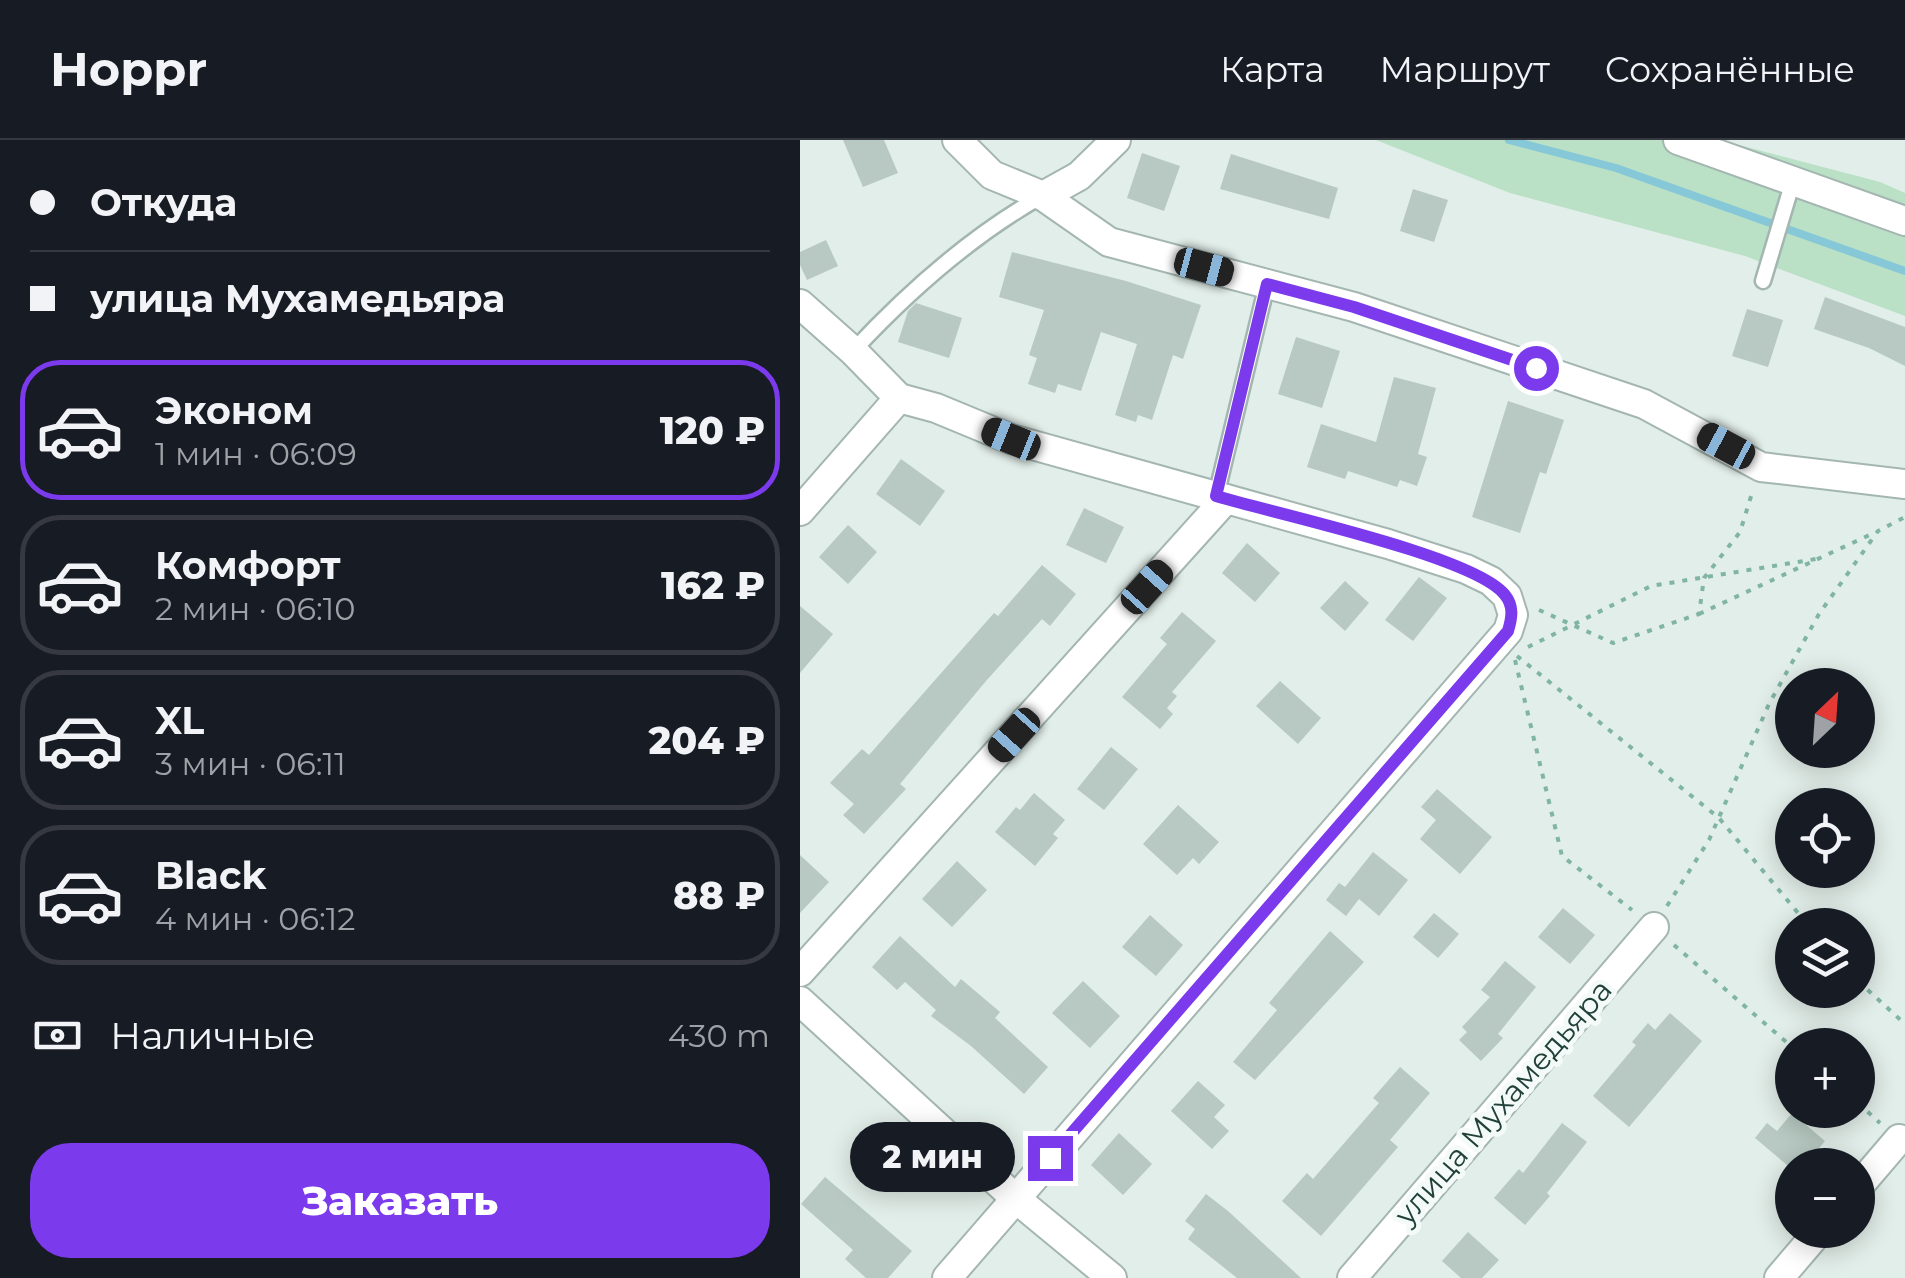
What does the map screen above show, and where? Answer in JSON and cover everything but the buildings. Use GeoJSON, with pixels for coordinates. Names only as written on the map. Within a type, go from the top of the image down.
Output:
{"type":"FeatureCollection","features":[{"type":"Feature","properties":{"kind":"street"},"geometry":{"type":"LineString","coordinates":[[957,140],[992,175],[1043,196],[1110,242],[1354,307],[1644,404],[1761,467],[1905,484]]}},
{"type":"Feature","properties":{"kind":"street"},"geometry":{"type":"LineString","coordinates":[[1043,196],[1079,176],[1116,140]]}},
{"type":"Feature","properties":{"kind":"street"},"geometry":{"type":"LineString","coordinates":[[1678,140],[1905,221]]}},
{"type":"Feature","properties":{"kind":"street"},"geometry":{"type":"LineString","coordinates":[[800,304],[853,350],[899,398],[936,408],[1011,439],[1466,569],[1507,596],[1513,616],[1508,631],[947,1278]]}},
{"type":"Feature","properties":{"kind":"street"},"geometry":{"type":"LineString","coordinates":[[800,511],[899,398]]}},
{"type":"Feature","properties":{"kind":"street"},"geometry":{"type":"LineString","coordinates":[[800,972],[1221,497]]}},
{"type":"Feature","properties":{"kind":"street","name":"улица Мухамедьяра"},"geometry":{"type":"LineString","coordinates":[[1352,1278],[1654,927]]}},
{"type":"Feature","properties":{"kind":"street"},"geometry":{"type":"LineString","coordinates":[[800,1001],[1015,1198],[1112,1278]]}},
{"type":"Feature","properties":{"kind":"street"},"geometry":{"type":"LineString","coordinates":[[1875,1167],[1899,1139]]}},
{"type":"Feature","properties":{"kind":"street"},"geometry":{"type":"LineString","coordinates":[[1779,1278],[1805,1248]]}},
{"type":"Feature","properties":{"kind":"lane"},"geometry":{"type":"LineString","coordinates":[[1763,280],[1793,181]]}},
{"type":"Feature","properties":{"kind":"lane"},"geometry":{"type":"LineString","coordinates":[[853,350],[894,308],[990,229],[1043,196]]}},
{"type":"Feature","properties":{"kind":"lane"},"geometry":{"type":"LineString","coordinates":[[1221,497],[1267,284]]}},
{"type":"Feature","properties":{"kind":"path"},"geometry":{"type":"LineString","coordinates":[[1699,614],[1704,578],[1740,532],[1761,467]]}},
{"type":"Feature","properties":{"kind":"path"},"geometry":{"type":"LineString","coordinates":[[1507,596],[1614,643],[1699,614],[1905,517]]}},
{"type":"Feature","properties":{"kind":"path"},"geometry":{"type":"LineString","coordinates":[[1654,927],[1709,840],[1769,704],[1819,614],[1878,531]]}},
{"type":"Feature","properties":{"kind":"path"},"geometry":{"type":"LineString","coordinates":[[1514,654],[1651,586],[1816,559]]}},
{"type":"Feature","properties":{"kind":"path"},"geometry":{"type":"LineString","coordinates":[[1514,654],[1719,818],[1794,908]]}},
{"type":"Feature","properties":{"kind":"path"},"geometry":{"type":"LineString","coordinates":[[1514,654],[1562,856],[1654,927],[1775,1032]]}},
{"type":"Feature","properties":{"kind":"path"},"geometry":{"type":"LineString","coordinates":[[1875,997],[1905,1024]]}},
{"type":"Feature","properties":{"kind":"green space"},"geometry":{"type":"Polygon","coordinates":[[[1376,140],[1720,140],[1880,182],[1905,193],[1905,316],[1745,256],[1510,193],[1376,140]]]}},
{"type":"Feature","properties":{"kind":"waterway"},"geometry":{"type":"LineString","coordinates":[[1509,140],[1616,168],[1905,271]]}},
{"type":"Feature","properties":{"kind":"route"},"geometry":{"type":"LineString","coordinates":[[1050,1158],[1508,631],[1513,616],[1507,596],[1466,569],[1216,496],[1267,284],[1354,307],[1536,368]]}}]}
